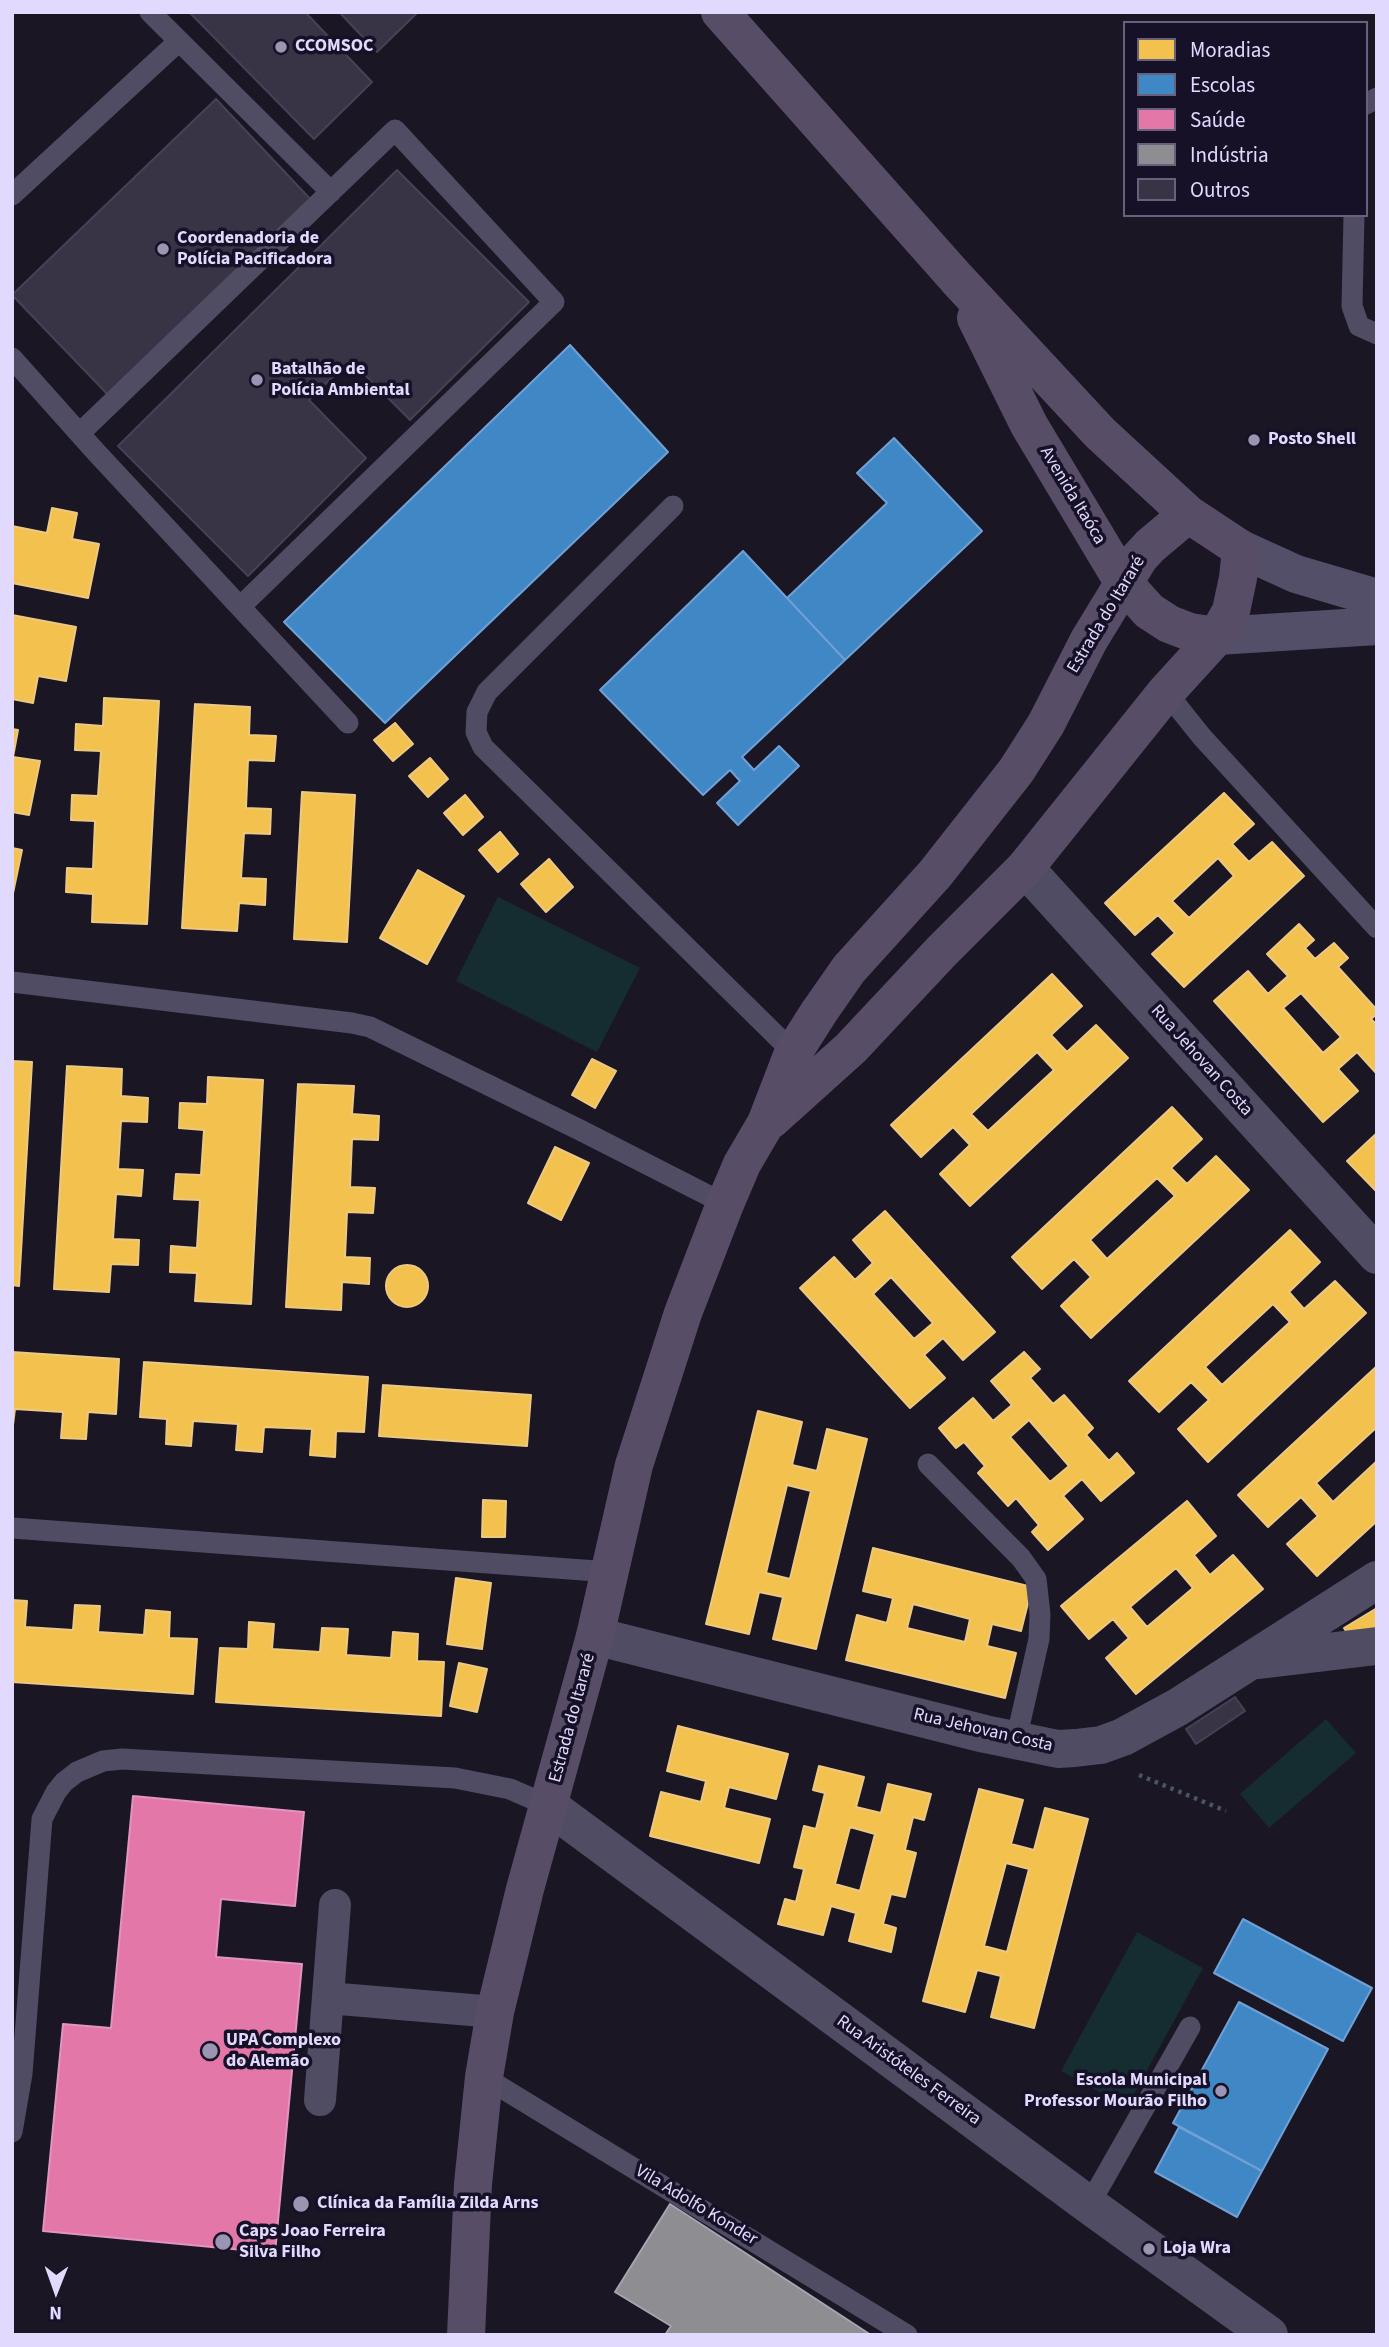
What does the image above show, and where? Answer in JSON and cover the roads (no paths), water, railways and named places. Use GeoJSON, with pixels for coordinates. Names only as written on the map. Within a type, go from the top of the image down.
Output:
{"type":"FeatureCollection","features":[{"type":"Feature","properties":{"kind":"main road","name":"Avenida Itaóca"},"geometry":{"type":"LineString","coordinates":[[719,12],[957,279],[1100,433],[1188,514]]}},
{"type":"Feature","properties":{"kind":"main road","name":"Avenida Itaóca"},"geometry":{"type":"LineString","coordinates":[[957,279],[1029,425],[1123,582],[1149,611],[1169,624],[1191,632],[1217,636],[1377,626]]}},
{"type":"Feature","properties":{"kind":"main road"},"geometry":{"type":"LineString","coordinates":[[1188,514],[1241,550],[1296,574],[1377,598]]}},
{"type":"Feature","properties":{"kind":"main road","name":"Estrada do Itararé"},"geometry":{"type":"LineString","coordinates":[[466,2335],[473,2184],[484,2077],[495,2012],[525,1889],[595,1636],[634,1465],[683,1313],[725,1204],[742,1164],[806,1064],[819,1012],[849,969],[935,874],[1016,771],[1046,724],[1088,640],[1123,582],[1150,546],[1188,514]]}},
{"type":"Feature","properties":{"kind":"main road","name":"Estrada do Itararé"},"geometry":{"type":"LineString","coordinates":[[806,1064],[851,1048],[1025,868],[1166,692],[1217,636],[1231,611],[1241,550]]}},
{"type":"Feature","properties":{"kind":"street","name":"Rua Jehovan Costa"},"geometry":{"type":"LineString","coordinates":[[1025,868],[1377,1255]]}},
{"type":"Feature","properties":{"kind":"street","name":"Rua Jehovan Costa"},"geometry":{"type":"LineString","coordinates":[[595,1636],[1016,1741],[1058,1749],[1101,1745],[1123,1737],[1178,1707],[1377,1580]]}},
{"type":"Feature","properties":{"kind":"street"},"geometry":{"type":"LineString","coordinates":[[1250,1661],[1377,1646]]}},
{"type":"Feature","properties":{"kind":"street","name":"Rua Aristóteles Ferreira"},"geometry":{"type":"LineString","coordinates":[[549,1806],[1269,2335]]}},
{"type":"Feature","properties":{"kind":"street"},"geometry":{"type":"LineString","coordinates":[[320,2101],[335,1905]]}},
{"type":"Feature","properties":{"kind":"street"},"geometry":{"type":"LineString","coordinates":[[328,1998],[495,2012]]}},
{"type":"Feature","properties":{"kind":"lane"},"geometry":{"type":"LineString","coordinates":[[150,12],[331,191]]}},
{"type":"Feature","properties":{"kind":"lane"},"geometry":{"type":"LineString","coordinates":[[12,195],[179,41]]}},
{"type":"Feature","properties":{"kind":"lane"},"geometry":{"type":"LineString","coordinates":[[79,433],[395,130],[554,302],[240,607]]}},
{"type":"Feature","properties":{"kind":"lane"},"geometry":{"type":"LineString","coordinates":[[1354,217],[1352,306],[1359,326],[1377,334]]}},
{"type":"Feature","properties":{"kind":"lane"},"geometry":{"type":"LineString","coordinates":[[12,358],[348,723]]}},
{"type":"Feature","properties":{"kind":"lane"},"geometry":{"type":"LineString","coordinates":[[673,506],[487,692],[477,712],[476,732],[483,747],[806,1064]]}},
{"type":"Feature","properties":{"kind":"lane"},"geometry":{"type":"LineString","coordinates":[[1166,692],[1202,737],[1377,928]]}},
{"type":"Feature","properties":{"kind":"lane"},"geometry":{"type":"LineString","coordinates":[[12,982],[370,1027],[725,1204]]}},
{"type":"Feature","properties":{"kind":"lane"},"geometry":{"type":"LineString","coordinates":[[928,1464],[1021,1558],[1036,1578],[1040,1614],[1039,1639],[1016,1741]]}},
{"type":"Feature","properties":{"kind":"lane"},"geometry":{"type":"LineString","coordinates":[[12,1528],[610,1572]]}},
{"type":"Feature","properties":{"kind":"lane"},"geometry":{"type":"LineString","coordinates":[[12,2132],[22,2074],[42,1819],[56,1792],[77,1772],[103,1761],[122,1759],[455,1777],[510,1789],[549,1806]]}},
{"type":"Feature","properties":{"kind":"lane"},"geometry":{"type":"LineString","coordinates":[[1089,2205],[1190,2027]]}},
{"type":"Feature","properties":{"kind":"lane","name":"Vila Adolfo Konder"},"geometry":{"type":"LineString","coordinates":[[484,2077],[907,2335]]}},
{"type":"Feature","properties":{"kind":"place","name":"CCOMSOC"},"geometry":{"type":"Point","coordinates":[281,47]}},
{"type":"Feature","properties":{"kind":"place","name":"Coordenadoria de Polícia Pacificadora"},"geometry":{"type":"Point","coordinates":[163,249]}},
{"type":"Feature","properties":{"kind":"place","name":"Batalhão de Polícia Ambiental"},"geometry":{"type":"Point","coordinates":[257,380]}},
{"type":"Feature","properties":{"kind":"place","name":"Posto Shell"},"geometry":{"type":"Point","coordinates":[1254,440]}},
{"type":"Feature","properties":{"kind":"place","name":"UPA Complexo do Alemão"},"geometry":{"type":"Point","coordinates":[210,2051]}},
{"type":"Feature","properties":{"kind":"place","name":"Escola Municipal Professor Mourão Filho"},"geometry":{"type":"Point","coordinates":[1221,2091]}},
{"type":"Feature","properties":{"kind":"place","name":"Clínica da Família Zilda Arns"},"geometry":{"type":"Point","coordinates":[301,2204]}},
{"type":"Feature","properties":{"kind":"place","name":"Caps Joao Ferreira Silva Filho"},"geometry":{"type":"Point","coordinates":[223,2242]}},
{"type":"Feature","properties":{"kind":"place","name":"Loja Wra"},"geometry":{"type":"Point","coordinates":[1149,2249]}}]}
